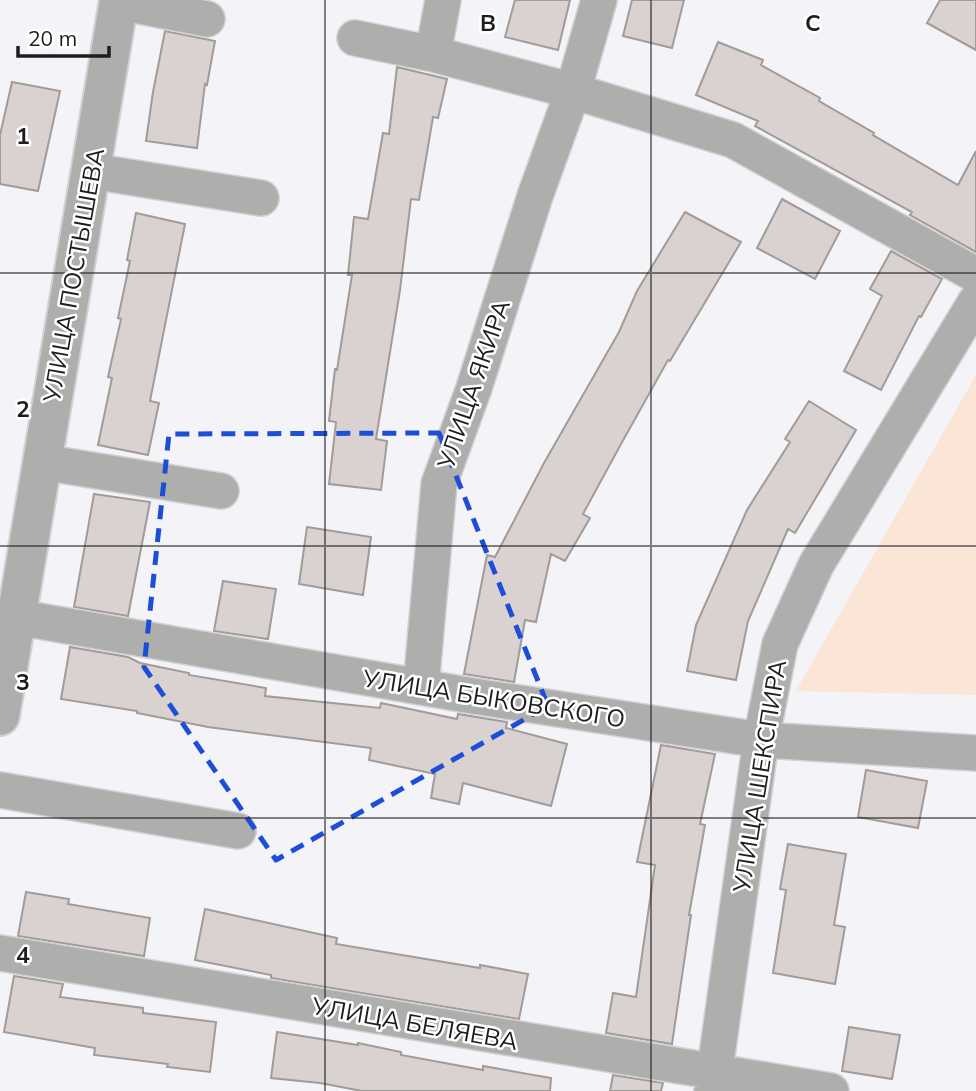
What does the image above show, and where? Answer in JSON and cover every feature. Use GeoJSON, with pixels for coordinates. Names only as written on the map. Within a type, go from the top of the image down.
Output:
{"type":"FeatureCollection","features":[{"type":"Feature","properties":{"kind":"street"},"geometry":{"type":"LineString","coordinates":[[433,54],[443,0]]}},
{"type":"Feature","properties":{"kind":"street","name":"УЛИЦА ЯКИРА"},"geometry":{"type":"LineString","coordinates":[[421,687],[439,484],[474,388],[535,196],[573,91],[599,0]]}},
{"type":"Feature","properties":{"kind":"street"},"geometry":{"type":"LineString","coordinates":[[119,1],[206,19]]}},
{"type":"Feature","properties":{"kind":"street","name":"УЛИЦА ПОСТЫШЕВА"},"geometry":{"type":"LineString","coordinates":[[0,716],[119,1]]}},
{"type":"Feature","properties":{"kind":"street"},"geometry":{"type":"LineString","coordinates":[[355,38],[433,54],[573,91],[733,140],[976,275]]}},
{"type":"Feature","properties":{"kind":"street"},"geometry":{"type":"LineString","coordinates":[[91,171],[261,198]]}},
{"type":"Feature","properties":{"kind":"street","name":"УЛИЦА ШЕКСПИРА"},"geometry":{"type":"LineString","coordinates":[[713,1082],[761,740],[780,644],[816,565],[976,301]]}},
{"type":"Feature","properties":{"kind":"street"},"geometry":{"type":"LineString","coordinates":[[42,462],[221,491]]}},
{"type":"Feature","properties":{"kind":"street","name":"УЛИЦА БЫКОВСКОГО"},"geometry":{"type":"LineString","coordinates":[[16,617],[421,687],[761,740],[976,753]]}},
{"type":"Feature","properties":{"kind":"street"},"geometry":{"type":"LineString","coordinates":[[0,790],[238,831]]}},
{"type":"Feature","properties":{"kind":"street","name":"УЛИЦА БЕЛЯЕВА"},"geometry":{"type":"LineString","coordinates":[[0,953],[713,1082],[831,1091]]}},
{"type":"Feature","properties":{"kind":"highlighted area"},"geometry":{"type":"Polygon","coordinates":[[[439,433],[548,706],[276,860],[144,667],[169,434],[439,433]]]}},
{"type":"Feature","properties":{"kind":"shaded area"},"geometry":{"type":"Polygon","coordinates":[[[976,375],[976,695],[796,691],[976,375]]]}},
{"type":"Feature","properties":{"kind":"building"},"geometry":{"type":"Polygon","coordinates":[[[515,0],[570,0],[558,50],[505,37],[515,0]]]}},
{"type":"Feature","properties":{"kind":"building"},"geometry":{"type":"Polygon","coordinates":[[[632,0],[684,0],[672,48],[623,36],[632,0]]]}},
{"type":"Feature","properties":{"kind":"building"},"geometry":{"type":"Polygon","coordinates":[[[940,0],[976,0],[976,50],[927,23],[940,0]]]}},
{"type":"Feature","properties":{"kind":"building"},"geometry":{"type":"Polygon","coordinates":[[[165,31],[215,41],[207,85],[205,84],[197,148],[146,141],[165,31]]]}},
{"type":"Feature","properties":{"kind":"building"},"geometry":{"type":"Polygon","coordinates":[[[718,42],[763,60],[761,65],[820,98],[819,101],[958,185],[976,151],[976,252],[910,215],[912,212],[755,126],[758,121],[696,95],[718,42]]]}},
{"type":"Feature","properties":{"kind":"building"},"geometry":{"type":"Polygon","coordinates":[[[397,67],[447,79],[438,118],[433,117],[419,200],[411,199],[400,290],[376,439],[387,441],[381,490],[329,484],[336,422],[329,421],[335,369],[337,370],[352,275],[348,275],[354,217],[368,219],[383,133],[389,134],[397,67]]]}},
{"type":"Feature","properties":{"kind":"building"},"geometry":{"type":"Polygon","coordinates":[[[12,82],[60,91],[38,191],[0,184],[0,135],[12,82]]]}},
{"type":"Feature","properties":{"kind":"building"},"geometry":{"type":"Polygon","coordinates":[[[782,199],[840,231],[815,279],[757,248],[782,199]]]}},
{"type":"Feature","properties":{"kind":"building"},"geometry":{"type":"Polygon","coordinates":[[[685,212],[741,242],[670,361],[668,360],[621,444],[583,514],[590,518],[565,561],[551,554],[536,622],[525,620],[514,682],[464,674],[487,555],[495,557],[544,463],[619,332],[637,291],[685,212]]]}},
{"type":"Feature","properties":{"kind":"building"},"geometry":{"type":"Polygon","coordinates":[[[136,213],[185,224],[150,401],[159,403],[148,455],[98,445],[112,378],[108,377],[121,319],[118,318],[130,261],[127,260],[136,213]]]}},
{"type":"Feature","properties":{"kind":"building"},"geometry":{"type":"Polygon","coordinates":[[[891,251],[942,279],[921,317],[919,316],[881,390],[844,371],[882,296],[870,289],[891,251]]]}},
{"type":"Feature","properties":{"kind":"building"},"geometry":{"type":"Polygon","coordinates":[[[809,401],[856,430],[795,533],[788,529],[748,621],[736,680],[687,671],[696,625],[747,510],[790,442],[785,439],[809,401]]]}},
{"type":"Feature","properties":{"kind":"building"},"geometry":{"type":"Polygon","coordinates":[[[94,494],[150,502],[128,616],[74,607],[94,494]]]}},
{"type":"Feature","properties":{"kind":"building"},"geometry":{"type":"Polygon","coordinates":[[[307,527],[371,537],[363,595],[299,584],[307,527]]]}},
{"type":"Feature","properties":{"kind":"building"},"geometry":{"type":"Polygon","coordinates":[[[223,581],[276,589],[268,639],[214,631],[223,581]]]}},
{"type":"Feature","properties":{"kind":"building"},"geometry":{"type":"Polygon","coordinates":[[[70,647],[128,657],[140,663],[189,675],[266,688],[265,696],[380,708],[381,703],[457,719],[458,714],[507,722],[506,728],[567,744],[551,806],[463,783],[459,804],[431,798],[435,774],[369,760],[371,748],[208,727],[137,711],[61,699],[70,647]]]}},
{"type":"Feature","properties":{"kind":"building"},"geometry":{"type":"Polygon","coordinates":[[[661,745],[715,754],[700,824],[705,825],[689,915],[672,1044],[606,1033],[613,993],[636,997],[655,865],[637,862],[661,745]]]}},
{"type":"Feature","properties":{"kind":"building"},"geometry":{"type":"Polygon","coordinates":[[[866,770],[927,781],[918,828],[858,817],[866,770]]]}},
{"type":"Feature","properties":{"kind":"building"},"geometry":{"type":"Polygon","coordinates":[[[788,844],[846,854],[834,925],[845,927],[835,984],[773,973],[786,890],[780,889],[788,844]]]}},
{"type":"Feature","properties":{"kind":"building"},"geometry":{"type":"Polygon","coordinates":[[[26,892],[69,899],[68,904],[150,918],[144,956],[18,936],[26,892]]]}},
{"type":"Feature","properties":{"kind":"building"},"geometry":{"type":"Polygon","coordinates":[[[205,909],[337,938],[336,944],[528,974],[519,1019],[271,978],[271,975],[195,960],[205,909]]]}},
{"type":"Feature","properties":{"kind":"building"},"geometry":{"type":"Polygon","coordinates":[[[14,976],[63,984],[60,997],[143,1008],[143,1013],[216,1022],[210,1072],[94,1055],[95,1048],[4,1032],[14,976]]]}},
{"type":"Feature","properties":{"kind":"building"},"geometry":{"type":"Polygon","coordinates":[[[849,1027],[900,1035],[892,1079],[842,1071],[849,1027]]]}},
{"type":"Feature","properties":{"kind":"building"},"geometry":{"type":"Polygon","coordinates":[[[277,1032],[358,1043],[401,1052],[401,1055],[483,1070],[483,1066],[551,1078],[550,1091],[362,1091],[271,1078],[277,1032]]]}},
{"type":"Feature","properties":{"kind":"building"},"geometry":{"type":"Polygon","coordinates":[[[613,1075],[663,1083],[661,1091],[610,1091],[613,1075]]]}}]}
